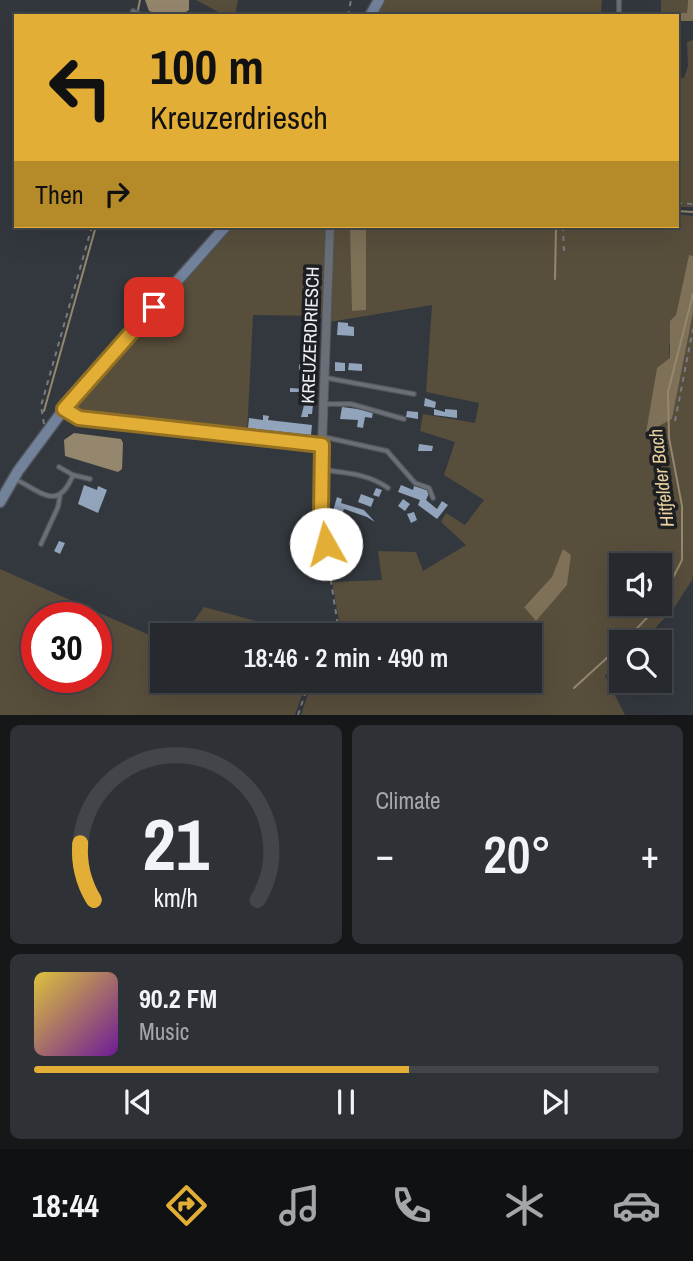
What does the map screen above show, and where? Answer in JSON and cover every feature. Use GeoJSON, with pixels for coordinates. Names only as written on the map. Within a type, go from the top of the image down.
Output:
{"type":"FeatureCollection","features":[{"type":"Feature","properties":{"kind":"main road"},"geometry":{"type":"LineString","coordinates":[[0,502],[13,478],[64,409],[224,228]]}},
{"type":"Feature","properties":{"kind":"street","name":"KREUZERDRIESCH"},"geometry":{"type":"LineString","coordinates":[[326,544],[321,514],[321,470],[330,228]]}},
{"type":"Feature","properties":{"kind":"street"},"geometry":{"type":"LineString","coordinates":[[64,409],[79,418],[322,441]]}},
{"type":"Feature","properties":{"kind":"lane"},"geometry":{"type":"LineString","coordinates":[[133,12],[138,14]]}},
{"type":"Feature","properties":{"kind":"lane"},"geometry":{"type":"LineString","coordinates":[[325,377],[414,394]]}},
{"type":"Feature","properties":{"kind":"lane"},"geometry":{"type":"LineString","coordinates":[[323,404],[351,404],[404,419]]}},
{"type":"Feature","properties":{"kind":"lane"},"geometry":{"type":"LineString","coordinates":[[322,441],[387,451],[415,483],[429,488],[433,498]]}},
{"type":"Feature","properties":{"kind":"lane"},"geometry":{"type":"LineString","coordinates":[[58,467],[73,475],[90,479]]}},
{"type":"Feature","properties":{"kind":"lane"},"geometry":{"type":"LineString","coordinates":[[321,470],[377,480],[388,488]]}},
{"type":"Feature","properties":{"kind":"lane"},"geometry":{"type":"LineString","coordinates":[[41,544],[58,507],[60,496],[73,475]]}},
{"type":"Feature","properties":{"kind":"lane"},"geometry":{"type":"LineString","coordinates":[[13,478],[48,496],[60,496]]}},
{"type":"Feature","properties":{"kind":"path"},"geometry":{"type":"LineString","coordinates":[[44,425],[41,406],[91,228]]}},
{"type":"Feature","properties":{"kind":"path"},"geometry":{"type":"LineString","coordinates":[[563,228],[564,253]]}},
{"type":"Feature","properties":{"kind":"path"},"geometry":{"type":"LineString","coordinates":[[674,421],[693,328]]}},
{"type":"Feature","properties":{"kind":"path"},"geometry":{"type":"LineString","coordinates":[[326,544],[336,623]]}},
{"type":"Feature","properties":{"kind":"path"},"geometry":{"type":"LineString","coordinates":[[298,715],[305,693]]}},
{"type":"Feature","properties":{"kind":"shaded area"},"geometry":{"type":"Polygon","coordinates":[[[145,0],[189,0],[189,10],[185,13],[159,14],[149,11],[145,0]]]}},
{"type":"Feature","properties":{"kind":"shaded area"},"geometry":{"type":"Polygon","coordinates":[[[196,0],[238,0],[235,14],[222,14],[196,0]]]}},
{"type":"Feature","properties":{"kind":"shaded area"},"geometry":{"type":"Polygon","coordinates":[[[385,0],[602,0],[601,12],[584,14],[377,14],[385,0]]]}},
{"type":"Feature","properties":{"kind":"shaded area"},"geometry":{"type":"Polygon","coordinates":[[[661,0],[688,0],[687,13],[661,12],[661,0]]]}},
{"type":"Feature","properties":{"kind":"shaded area"},"geometry":{"type":"Polygon","coordinates":[[[688,0],[693,0],[693,21],[679,21],[679,14],[660,14],[661,12],[687,13],[688,0]]]}},
{"type":"Feature","properties":{"kind":"shaded area"},"geometry":{"type":"Polygon","coordinates":[[[693,40],[693,207],[679,207],[679,77],[684,78],[688,66],[687,42],[693,40]]]}},
{"type":"Feature","properties":{"kind":"shaded area"},"geometry":{"type":"Polygon","coordinates":[[[679,214],[693,216],[693,256],[689,256],[669,347],[670,358],[647,432],[672,419],[693,313],[693,574],[692,580],[672,610],[672,553],[609,553],[609,616],[666,616],[653,630],[609,630],[609,673],[605,676],[609,684],[609,693],[614,693],[625,715],[301,715],[309,693],[542,693],[542,623],[339,623],[332,582],[382,580],[378,551],[416,552],[423,571],[466,545],[441,522],[446,513],[465,525],[484,500],[444,475],[455,442],[420,431],[423,414],[475,423],[479,403],[426,392],[432,305],[329,322],[332,228],[679,228],[679,214]],[[552,578],[524,606],[536,620],[552,578]]]}},
{"type":"Feature","properties":{"kind":"shaded area"},"geometry":{"type":"Polygon","coordinates":[[[230,228],[327,228],[324,316],[253,315],[247,434],[79,415],[76,403],[230,228]]]}},
{"type":"Feature","properties":{"kind":"shaded area"},"geometry":{"type":"Polygon","coordinates":[[[350,228],[366,228],[366,310],[352,311],[350,228]]]}},
{"type":"Feature","properties":{"kind":"shaded area"},"geometry":{"type":"Polygon","coordinates":[[[689,255],[693,256],[693,313],[672,419],[646,433],[657,368],[670,358],[670,321],[676,315],[689,255]]]}},
{"type":"Feature","properties":{"kind":"shaded area"},"geometry":{"type":"Polygon","coordinates":[[[74,433],[121,439],[122,469],[118,472],[65,456],[64,440],[74,433]]]}},
{"type":"Feature","properties":{"kind":"shaded area"},"geometry":{"type":"Polygon","coordinates":[[[563,549],[571,555],[567,585],[536,621],[524,607],[552,577],[563,549]]]}},
{"type":"Feature","properties":{"kind":"shaded area"},"geometry":{"type":"Polygon","coordinates":[[[0,569],[75,602],[21,602],[21,693],[112,693],[112,618],[150,635],[150,693],[303,693],[295,715],[0,715],[0,569]]]}},
{"type":"Feature","properties":{"kind":"shaded area"},"geometry":{"type":"Polygon","coordinates":[[[204,607],[264,623],[193,623],[204,607]]]}},
{"type":"Feature","properties":{"kind":"building"},"geometry":{"type":"Polygon","coordinates":[[[304,318],[317,321],[315,340],[311,340],[311,346],[316,346],[315,365],[310,365],[310,371],[314,371],[313,389],[308,389],[309,396],[314,396],[312,414],[308,414],[308,417],[301,417],[304,405],[302,392],[290,392],[290,388],[304,389],[305,371],[299,370],[299,364],[305,365],[307,321],[304,321],[304,318]]]}},
{"type":"Feature","properties":{"kind":"building"},"geometry":{"type":"Polygon","coordinates":[[[338,322],[354,327],[354,336],[337,335],[338,322]]]}},
{"type":"Feature","properties":{"kind":"building"},"geometry":{"type":"Polygon","coordinates":[[[335,362],[345,363],[345,371],[335,371],[335,362]]]}},
{"type":"Feature","properties":{"kind":"building"},"geometry":{"type":"Polygon","coordinates":[[[349,363],[362,364],[362,371],[348,370],[349,363]]]}},
{"type":"Feature","properties":{"kind":"building"},"geometry":{"type":"Polygon","coordinates":[[[425,398],[436,402],[435,408],[424,406],[425,398]]]}},
{"type":"Feature","properties":{"kind":"building"},"geometry":{"type":"Polygon","coordinates":[[[342,407],[373,411],[372,418],[365,417],[363,428],[357,427],[358,420],[340,419],[342,407]]]}},
{"type":"Feature","properties":{"kind":"building"},"geometry":{"type":"Polygon","coordinates":[[[434,409],[445,412],[445,409],[457,410],[457,418],[434,415],[434,409]]]}},
{"type":"Feature","properties":{"kind":"building"},"geometry":{"type":"Polygon","coordinates":[[[407,411],[418,412],[418,419],[406,417],[407,411]]]}},
{"type":"Feature","properties":{"kind":"building"},"geometry":{"type":"Polygon","coordinates":[[[263,415],[269,416],[268,420],[312,425],[311,435],[248,428],[249,418],[263,420],[263,415]]]}},
{"type":"Feature","properties":{"kind":"building"},"geometry":{"type":"Polygon","coordinates":[[[419,444],[433,446],[432,451],[418,451],[419,444]]]}},
{"type":"Feature","properties":{"kind":"building"},"geometry":{"type":"Polygon","coordinates":[[[84,485],[97,490],[98,486],[107,490],[98,513],[78,504],[84,485]]]}},
{"type":"Feature","properties":{"kind":"building"},"geometry":{"type":"Polygon","coordinates":[[[401,485],[413,490],[414,486],[430,491],[426,500],[437,509],[442,501],[448,505],[437,519],[418,505],[420,500],[398,492],[401,485]]]}},
{"type":"Feature","properties":{"kind":"building"},"geometry":{"type":"Polygon","coordinates":[[[376,488],[382,490],[379,497],[373,495],[376,488]]]}},
{"type":"Feature","properties":{"kind":"building"},"geometry":{"type":"Polygon","coordinates":[[[361,494],[374,499],[371,507],[358,502],[361,494]]]}},
{"type":"Feature","properties":{"kind":"building"},"geometry":{"type":"Polygon","coordinates":[[[337,497],[342,499],[341,503],[364,510],[375,522],[344,509],[342,514],[333,511],[337,497]]]}},
{"type":"Feature","properties":{"kind":"building"},"geometry":{"type":"Polygon","coordinates":[[[403,499],[410,504],[405,511],[398,506],[403,499]]]}},
{"type":"Feature","properties":{"kind":"building"},"geometry":{"type":"Polygon","coordinates":[[[414,512],[417,520],[411,523],[407,514],[414,512]]]}},
{"type":"Feature","properties":{"kind":"building"},"geometry":{"type":"Polygon","coordinates":[[[332,516],[348,519],[347,524],[353,524],[351,533],[339,531],[340,526],[330,524],[332,516]]]}},
{"type":"Feature","properties":{"kind":"building"},"geometry":{"type":"Polygon","coordinates":[[[59,541],[65,543],[60,554],[54,551],[59,541]]]}},
{"type":"Feature","properties":{"kind":"waterway"},"geometry":{"type":"LineString","coordinates":[[138,10],[140,0]]}},
{"type":"Feature","properties":{"kind":"waterway"},"geometry":{"type":"LineString","coordinates":[[679,211],[693,212]]}},
{"type":"Feature","properties":{"kind":"waterway"},"geometry":{"type":"LineString","coordinates":[[44,411],[95,228]]}},
{"type":"Feature","properties":{"kind":"waterway"},"geometry":{"type":"LineString","coordinates":[[555,279],[556,228]]}},
{"type":"Feature","properties":{"kind":"waterway","name":"Hitfelder Bach"},"geometry":{"type":"LineString","coordinates":[[635,630],[659,605],[682,560],[682,506],[669,438],[668,392],[693,294]]}},
{"type":"Feature","properties":{"kind":"waterway","name":"Hitfelder Bach"},"geometry":{"type":"LineString","coordinates":[[574,688],[609,656]]}},
{"type":"Feature","properties":{"kind":"route"},"geometry":{"type":"LineString","coordinates":[[154,307],[64,409],[79,418],[322,445],[321,514],[326,544]]}}]}
